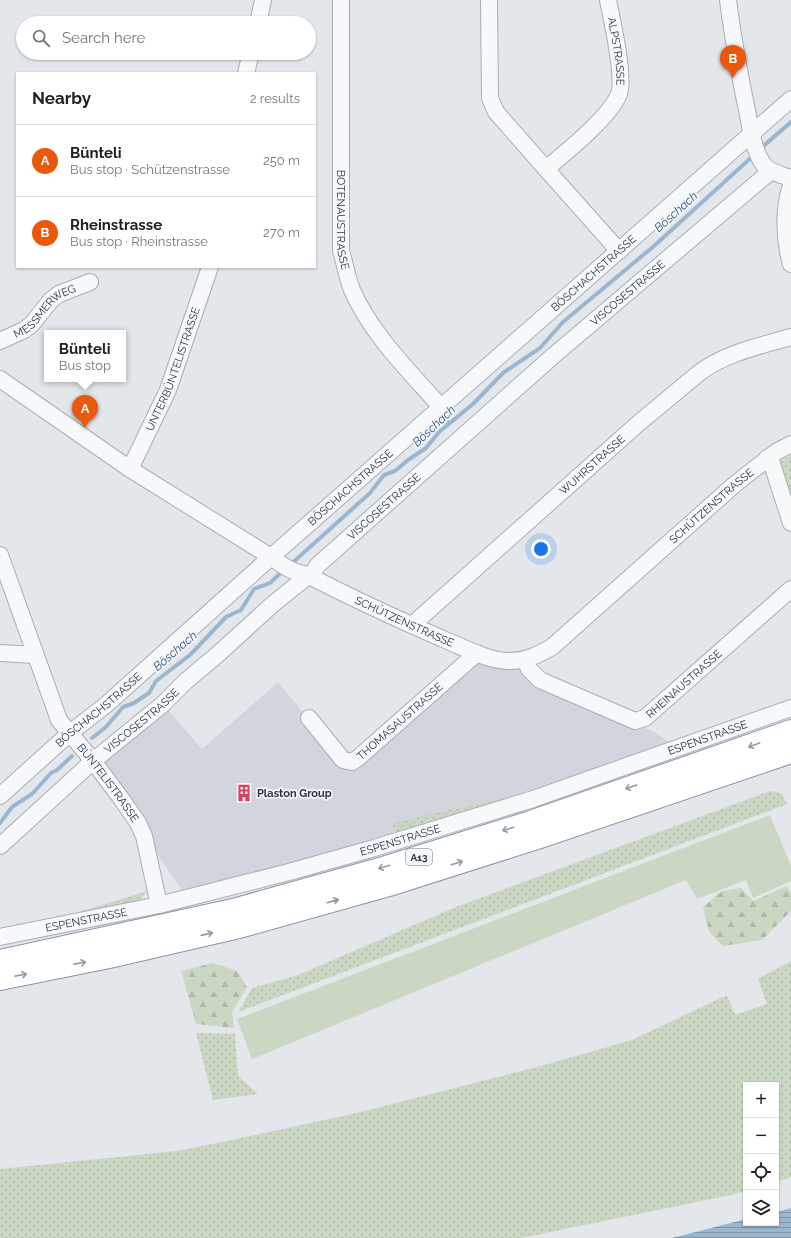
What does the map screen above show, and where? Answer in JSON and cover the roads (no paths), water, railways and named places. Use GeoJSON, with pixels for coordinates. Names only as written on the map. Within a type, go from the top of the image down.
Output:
{"type":"FeatureCollection","features":[{"type":"Feature","properties":{"kind":"highway","name":"A13"},"geometry":{"type":"LineString","coordinates":[[0,961],[232,910],[383,868],[528,823],[791,731]]}},
{"type":"Feature","properties":{"kind":"highway","name":"A13"},"geometry":{"type":"LineString","coordinates":[[0,979],[109,957],[239,927],[389,885],[540,837],[791,752]]}},
{"type":"Feature","properties":{"kind":"street"},"geometry":{"type":"LineString","coordinates":[[260,16],[264,0]]}},
{"type":"Feature","properties":{"kind":"street","name":"BOTENAUSTRASSE"},"geometry":{"type":"LineString","coordinates":[[341,0],[342,251],[352,289],[369,322],[441,407]]}},
{"type":"Feature","properties":{"kind":"street"},"geometry":{"type":"LineString","coordinates":[[489,0],[490,98],[496,112],[619,251]]}},
{"type":"Feature","properties":{"kind":"street","name":"ALPSTRASSE"},"geometry":{"type":"LineString","coordinates":[[546,169],[594,126],[610,108],[619,94],[620,84],[618,56],[608,0]]}},
{"type":"Feature","properties":{"kind":"street"},"geometry":{"type":"LineString","coordinates":[[728,0],[740,80],[758,155],[767,168],[791,178]]}},
{"type":"Feature","properties":{"kind":"street"},"geometry":{"type":"LineString","coordinates":[[246,72],[249,60]]}},
{"type":"Feature","properties":{"kind":"street","name":"BÖSCHACHSTRASSE"},"geometry":{"type":"LineString","coordinates":[[0,796],[70,733],[107,704],[275,560],[441,407],[619,251],[753,137],[791,99]]}},
{"type":"Feature","properties":{"kind":"street","name":"VISCOSESTRASSE"},"geometry":{"type":"LineString","coordinates":[[0,846],[94,761],[163,704],[186,681],[304,575],[767,168]]}},
{"type":"Feature","properties":{"kind":"street"},"geometry":{"type":"LineString","coordinates":[[791,186],[786,212],[786,240],[791,264]]}},
{"type":"Feature","properties":{"kind":"street","name":"UNTERBÜNTELISTRASSE"},"geometry":{"type":"LineString","coordinates":[[130,469],[168,390],[210,268]]}},
{"type":"Feature","properties":{"kind":"street","name":"MESSMERWEG"},"geometry":{"type":"LineString","coordinates":[[0,341],[24,330],[51,300],[59,294],[90,282]]}},
{"type":"Feature","properties":{"kind":"street","name":"WUHRSTRASSE"},"geometry":{"type":"LineString","coordinates":[[412,625],[623,437],[703,370],[729,356],[791,337]]}},
{"type":"Feature","properties":{"kind":"street","name":"SCHÜTZENSTRASSE"},"geometry":{"type":"LineString","coordinates":[[0,378],[130,469],[275,560],[412,625],[477,653],[508,661],[534,658],[552,647],[734,485],[776,452],[791,444]]}},
{"type":"Feature","properties":{"kind":"street"},"geometry":{"type":"LineString","coordinates":[[768,458],[772,464],[791,522]]}},
{"type":"Feature","properties":{"kind":"street","name":"BÜNTELISTRASSE"},"geometry":{"type":"LineString","coordinates":[[0,555],[59,720],[94,761],[138,823],[144,836],[159,905]]}},
{"type":"Feature","properties":{"kind":"street","name":"RHEINAUSTRASSE"},"geometry":{"type":"LineString","coordinates":[[524,660],[529,669],[540,680],[635,721],[645,718],[791,589]]}},
{"type":"Feature","properties":{"kind":"street"},"geometry":{"type":"LineString","coordinates":[[0,653],[36,655]]}},
{"type":"Feature","properties":{"kind":"street","name":"THOMASAUSTRASSE"},"geometry":{"type":"LineString","coordinates":[[308,718],[343,760],[352,762],[398,724],[477,653]]}},
{"type":"Feature","properties":{"kind":"street","name":"ESPENSTRASSE"},"geometry":{"type":"LineString","coordinates":[[0,937],[159,905],[289,872],[371,849],[540,796],[791,708]]}},
{"type":"Feature","properties":{"kind":"water"},"geometry":{"type":"Polygon","coordinates":[[[791,1208],[791,1238],[672,1238],[743,1220],[743,1226],[779,1226],[779,1211],[791,1208]]]}},
{"type":"Feature","properties":{"kind":"waterway","name":"Böschach"},"geometry":{"type":"LineString","coordinates":[[760,149],[791,122]]}},
{"type":"Feature","properties":{"kind":"waterway","name":"Böschach"},"geometry":{"type":"LineString","coordinates":[[290,565],[370,493],[384,475],[395,471],[426,448],[439,432],[473,404],[503,373],[540,348],[563,322],[654,246],[754,155]]}},
{"type":"Feature","properties":{"kind":"waterway","name":"Böschach"},"geometry":{"type":"LineString","coordinates":[[443,420],[450,423]]}},
{"type":"Feature","properties":{"kind":"waterway","name":"Böschach"},"geometry":{"type":"LineString","coordinates":[[92,738],[106,727],[123,707],[134,703],[149,693],[156,681],[190,655],[226,617],[241,610],[254,589],[270,583],[284,570]]}},
{"type":"Feature","properties":{"kind":"waterway","name":"Böschach"},"geometry":{"type":"LineString","coordinates":[[0,823],[12,807],[32,794],[51,773],[57,770],[72,756]]}},
{"type":"Feature","properties":{"kind":"place","name":"Rheinstrasse"},"geometry":{"type":"Point","coordinates":[733,78]}},
{"type":"Feature","properties":{"kind":"place","name":"Bünteli"},"geometry":{"type":"Point","coordinates":[85,428]}},
{"type":"Feature","properties":{"kind":"place","name":"Plaston Group"},"geometry":{"type":"Point","coordinates":[244,793]}}]}
